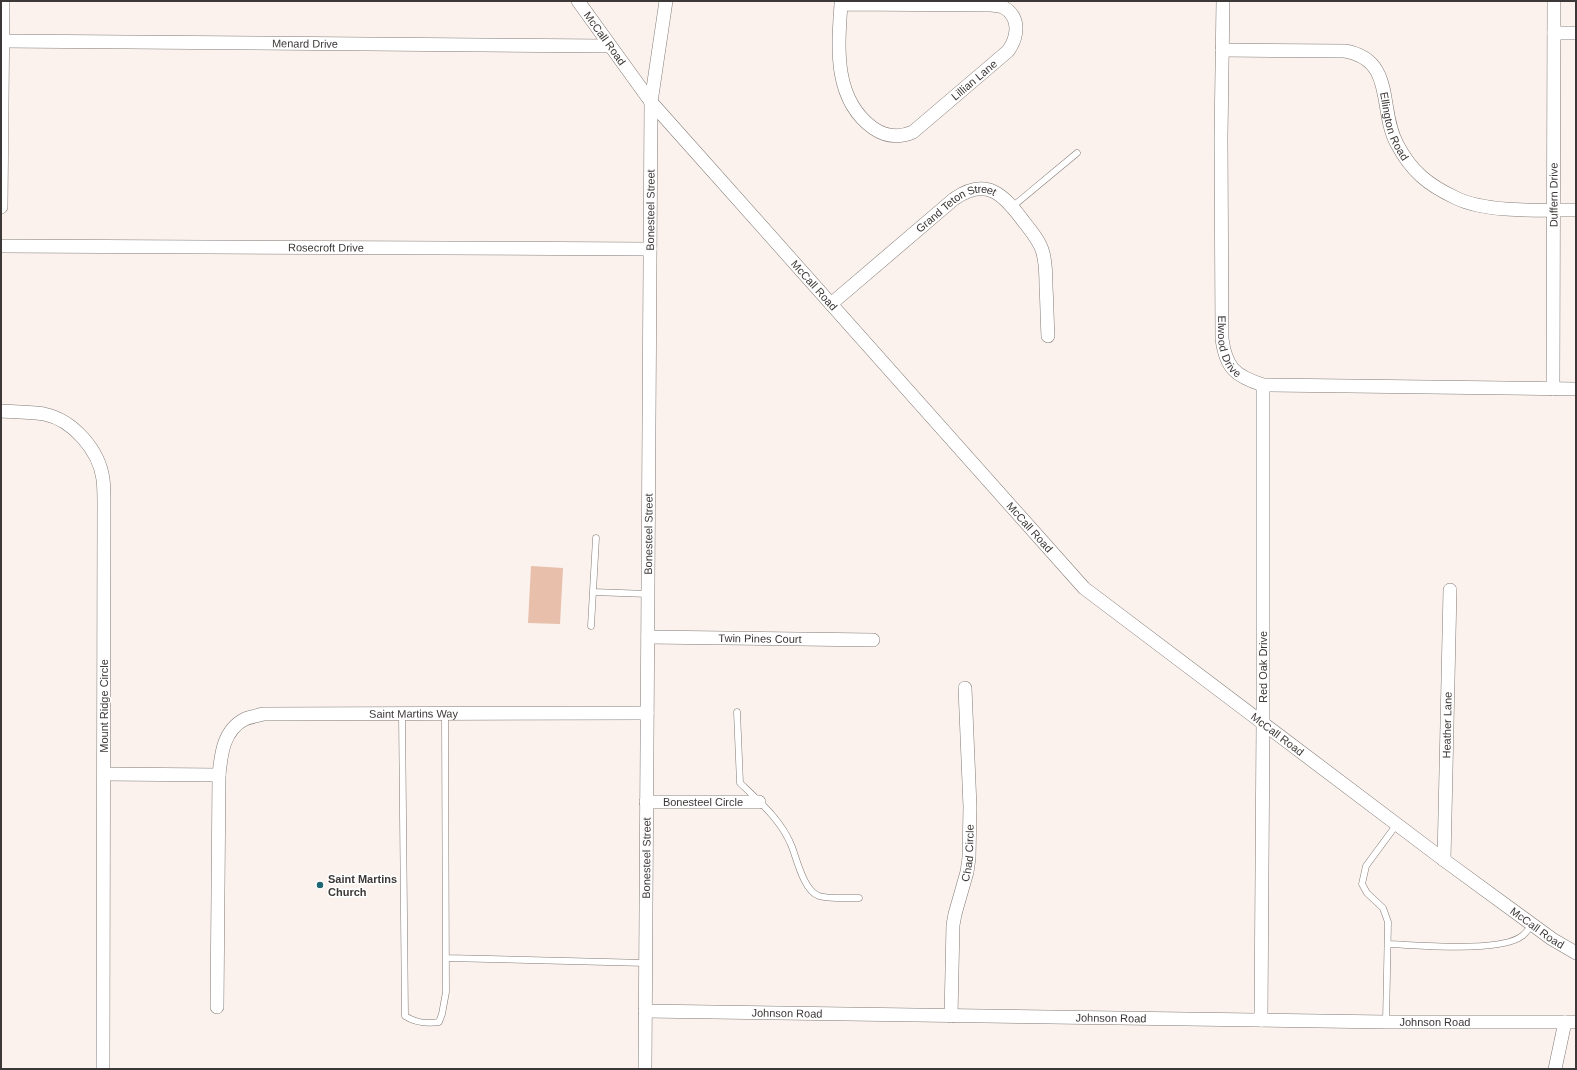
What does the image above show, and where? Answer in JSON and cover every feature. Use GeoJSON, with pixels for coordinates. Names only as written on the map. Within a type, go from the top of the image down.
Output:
{"type":"FeatureCollection","features":[{"type":"Feature","properties":{"kind":"street"},"geometry":{"type":"LineString","coordinates":[[1,207],[3,1]]}},
{"type":"Feature","properties":{"kind":"street","name":"McCall Road"},"geometry":{"type":"LineString","coordinates":[[578,1],[609,46],[651,102],[1084,588],[1444,860],[1532,924],[1576,953]]}},
{"type":"Feature","properties":{"kind":"street","name":"Bonesteel Street"},"geometry":{"type":"LineString","coordinates":[[645,1069],[651,102],[666,1]]}},
{"type":"Feature","properties":{"kind":"street","name":"Elwood Drive"},"geometry":{"type":"LineString","coordinates":[[1222,1],[1222,339],[1224,356],[1234,371],[1247,380],[1263,385],[1576,389]]}},
{"type":"Feature","properties":{"kind":"street","name":"Duffern Drive"},"geometry":{"type":"LineString","coordinates":[[1552,388],[1554,1]]}},
{"type":"Feature","properties":{"kind":"street","name":"Lillian Lane"},"geometry":{"type":"LineString","coordinates":[[841,2],[990,5],[1002,7],[1011,14],[1015,22],[1017,32],[1015,42],[1008,51],[913,132],[898,136],[890,136],[880,133],[869,125],[854,108],[843,85],[838,52],[841,2]]}},
{"type":"Feature","properties":{"kind":"street"},"geometry":{"type":"LineString","coordinates":[[1554,33],[1576,33]]}},
{"type":"Feature","properties":{"kind":"street","name":"Menard Drive"},"geometry":{"type":"LineString","coordinates":[[2,41],[609,46]]}},
{"type":"Feature","properties":{"kind":"street","name":"Ellington Road"},"geometry":{"type":"LineString","coordinates":[[1222,50],[1345,51],[1357,53],[1374,66],[1380,76],[1390,125],[1396,143],[1410,166],[1430,185],[1457,199],[1479,205],[1509,209],[1576,210]]}},
{"type":"Feature","properties":{"kind":"street","name":"Grand Teton Street"},"geometry":{"type":"LineString","coordinates":[[831,304],[965,192],[977,188],[990,190],[1000,195],[1012,207],[1037,238],[1043,252],[1045,268],[1048,336]]}},
{"type":"Feature","properties":{"kind":"street","name":"Rosecroft Drive"},"geometry":{"type":"LineString","coordinates":[[1,246],[650,249]]}},
{"type":"Feature","properties":{"kind":"street","name":"Red Oak Drive"},"geometry":{"type":"LineString","coordinates":[[1261,1020],[1263,385]]}},
{"type":"Feature","properties":{"kind":"street","name":"Mount Ridge Circle"},"geometry":{"type":"LineString","coordinates":[[1,411],[40,414],[61,421],[74,429],[86,441],[96,456],[103,478],[103,1069]]}},
{"type":"Feature","properties":{"kind":"street","name":"Heather Lane"},"geometry":{"type":"LineString","coordinates":[[1444,860],[1450,590]]}},
{"type":"Feature","properties":{"kind":"street","name":"Twin Pines Court"},"geometry":{"type":"LineString","coordinates":[[648,637],[873,640]]}},
{"type":"Feature","properties":{"kind":"street","name":"Chad Circle"},"geometry":{"type":"LineString","coordinates":[[951,1016],[953,924],[967,872],[969,858],[970,807],[965,688]]}},
{"type":"Feature","properties":{"kind":"street","name":"Saint Martins Way"},"geometry":{"type":"LineString","coordinates":[[217,1008],[219,775],[222,749],[230,732],[244,720],[263,714],[647,714]]}},
{"type":"Feature","properties":{"kind":"street"},"geometry":{"type":"LineString","coordinates":[[104,774],[219,775]]}},
{"type":"Feature","properties":{"kind":"street","name":"Bonesteel Circle"},"geometry":{"type":"LineString","coordinates":[[646,802],[759,802]]}},
{"type":"Feature","properties":{"kind":"street","name":"Johnson Road"},"geometry":{"type":"LineString","coordinates":[[645,1011],[1386,1022],[1571,1022]]}},
{"type":"Feature","properties":{"kind":"street"},"geometry":{"type":"LineString","coordinates":[[1556,1069],[1571,1022]]}},
{"type":"Feature","properties":{"kind":"lane"},"geometry":{"type":"LineString","coordinates":[[1012,207],[1077,154]]}},
{"type":"Feature","properties":{"kind":"lane"},"geometry":{"type":"LineString","coordinates":[[591,626],[596,538]]}},
{"type":"Feature","properties":{"kind":"lane"},"geometry":{"type":"LineString","coordinates":[[593,592],[648,594]]}},
{"type":"Feature","properties":{"kind":"lane"},"geometry":{"type":"LineString","coordinates":[[737,712],[740,783],[785,831],[810,890],[819,896],[859,898]]}},
{"type":"Feature","properties":{"kind":"lane"},"geometry":{"type":"LineString","coordinates":[[402,714],[405,1016],[414,1022],[429,1024],[439,1022],[446,992],[446,714]]}},
{"type":"Feature","properties":{"kind":"lane"},"geometry":{"type":"LineString","coordinates":[[1386,1022],[1388,922],[1383,908],[1367,893],[1362,884],[1366,866],[1397,824]]}},
{"type":"Feature","properties":{"kind":"lane"},"geometry":{"type":"LineString","coordinates":[[1388,944],[1493,946],[1510,942],[1522,936],[1532,924]]}},
{"type":"Feature","properties":{"kind":"lane"},"geometry":{"type":"LineString","coordinates":[[447,958],[646,963]]}},
{"type":"Feature","properties":{"kind":"shaded area"},"geometry":{"type":"Polygon","coordinates":[[[531,566],[563,568],[560,624],[528,623],[531,566]]]}},
{"type":"Feature","properties":{"kind":"place","name":"Saint Martins Church"},"geometry":{"type":"Point","coordinates":[320,885]}}]}
